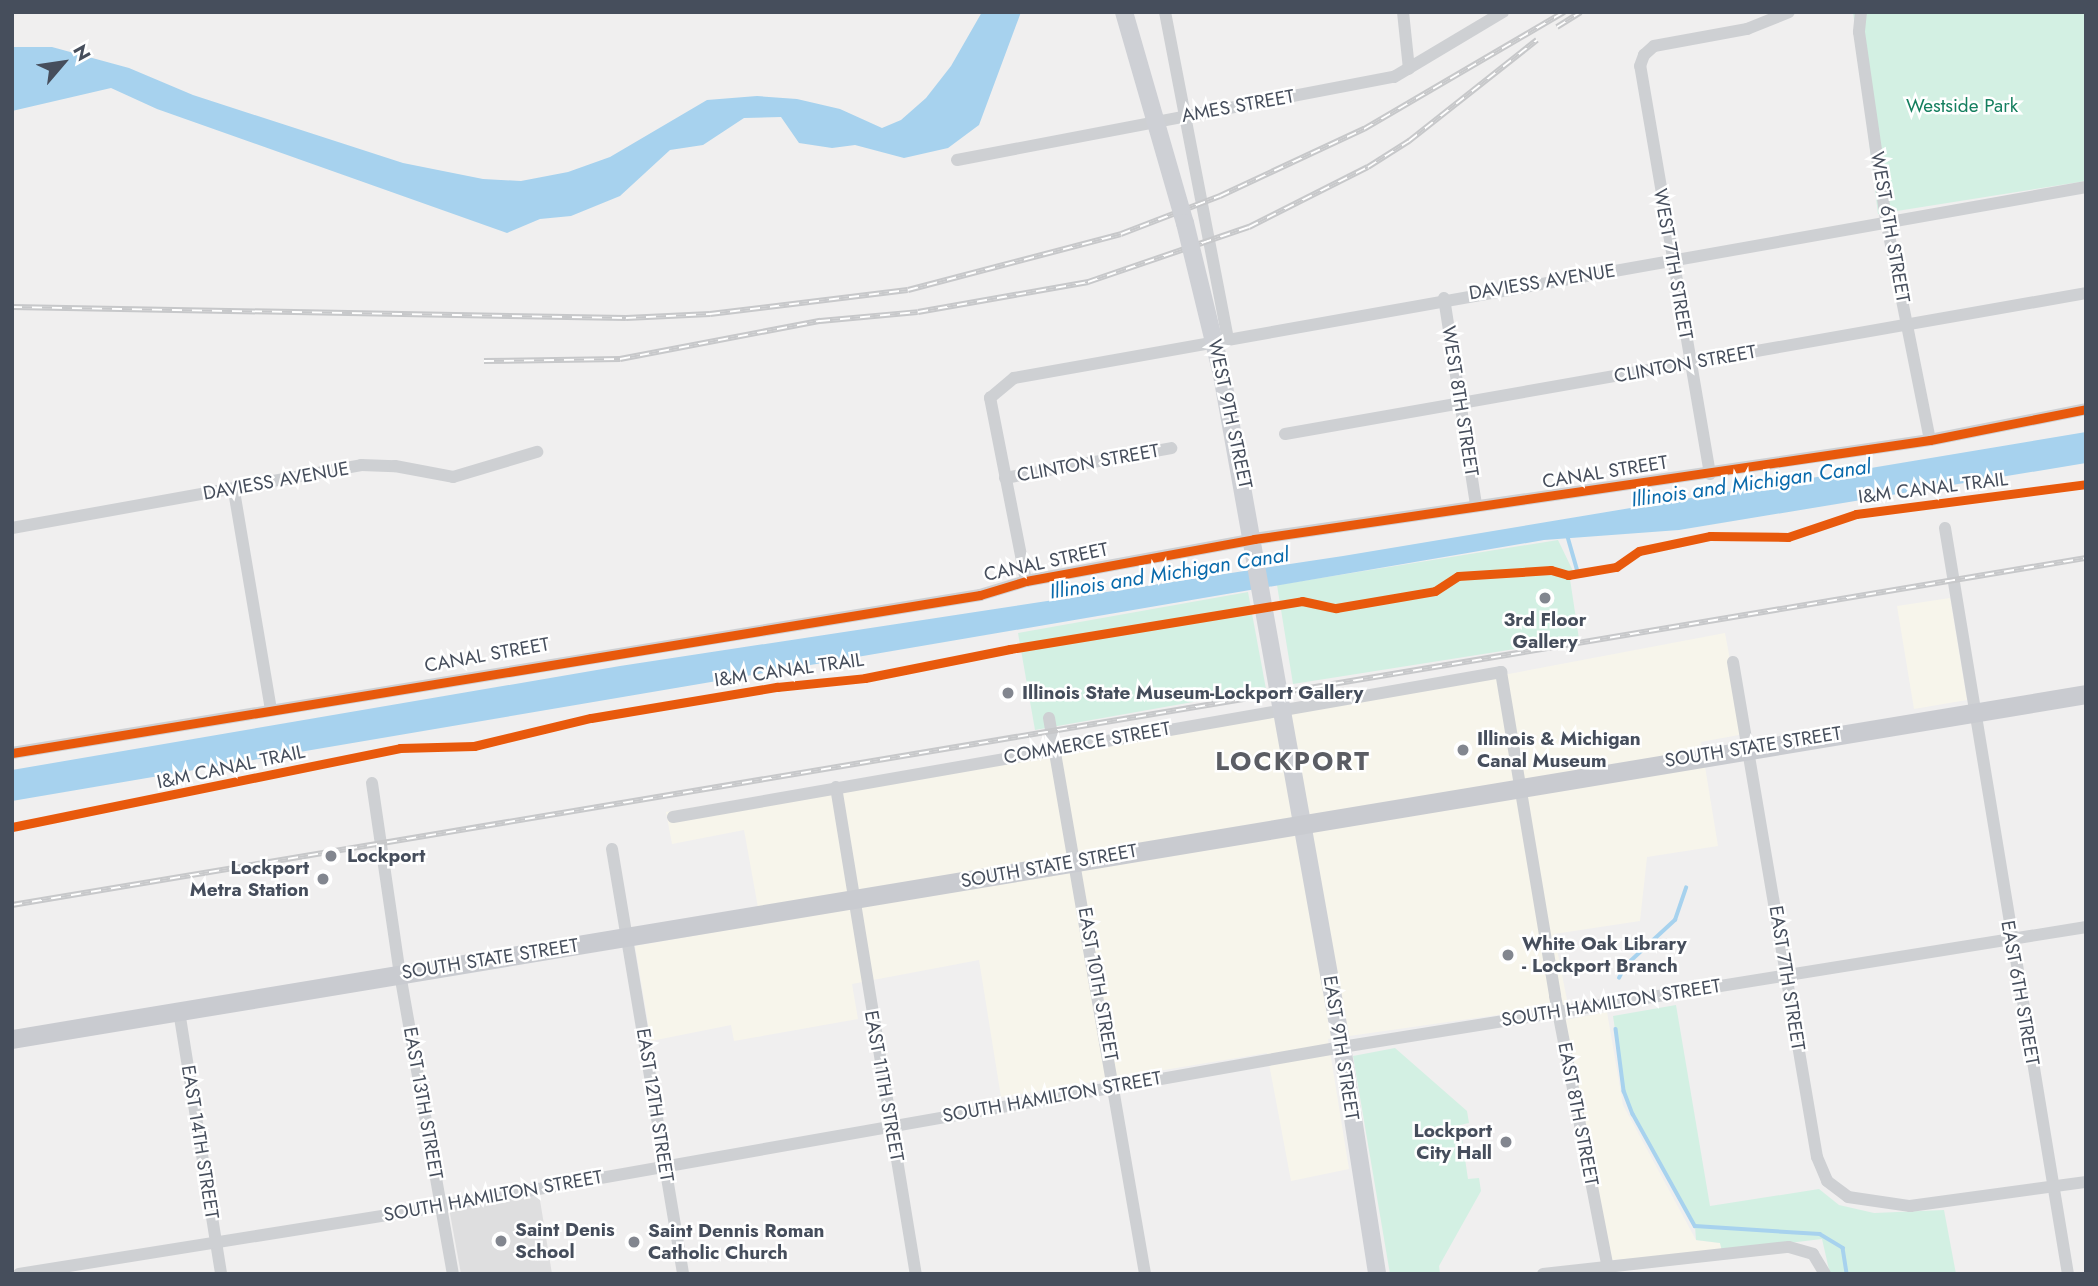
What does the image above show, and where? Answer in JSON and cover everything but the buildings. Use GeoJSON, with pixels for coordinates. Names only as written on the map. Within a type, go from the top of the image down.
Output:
{"type":"FeatureCollection","features":[{"type":"Feature","properties":{"kind":"main road","name":"WEST 9TH STREET"},"geometry":{"type":"LineString","coordinates":[[1124,12],[1185,223],[1222,376],[1254,539],[1302,823]]}},
{"type":"Feature","properties":{"kind":"main road","name":"SOUTH STATE STREET"},"geometry":{"type":"LineString","coordinates":[[12,1039],[1519,789],[1751,747],[2086,694]]}},
{"type":"Feature","properties":{"kind":"main road","name":"EAST 9TH STREET"},"geometry":{"type":"LineString","coordinates":[[1302,823],[1342,1047],[1377,1274]]}},
{"type":"Feature","properties":{"kind":"street","name":"WEST 9TH STREET"},"geometry":{"type":"LineString","coordinates":[[1165,12],[1228,339]]}},
{"type":"Feature","properties":{"kind":"street"},"geometry":{"type":"LineString","coordinates":[[1403,12],[1409,69]]}},
{"type":"Feature","properties":{"kind":"street","name":"AMES STREET"},"geometry":{"type":"LineString","coordinates":[[957,160],[1394,77],[1503,12]]}},
{"type":"Feature","properties":{"kind":"street","name":"WEST 7TH STREET"},"geometry":{"type":"LineString","coordinates":[[1710,474],[1640,66],[1644,55],[1654,46],[1747,29],[1788,12]]}},
{"type":"Feature","properties":{"kind":"street","name":"WEST 6TH STREET"},"geometry":{"type":"LineString","coordinates":[[1861,12],[1859,32],[1886,220],[1930,440]]}},
{"type":"Feature","properties":{"kind":"street","name":"DAVIESS AVENUE"},"geometry":{"type":"LineString","coordinates":[[1005,478],[990,398],[1001,385],[1014,378],[1444,298],[1673,261],[1886,220],[2086,187]]}},
{"type":"Feature","properties":{"kind":"street","name":"CLINTON STREET"},"geometry":{"type":"LineString","coordinates":[[1285,435],[2086,293]]}},
{"type":"Feature","properties":{"kind":"street","name":"WEST 8TH STREET"},"geometry":{"type":"LineString","coordinates":[[1444,298],[1476,505]]}},
{"type":"Feature","properties":{"kind":"street","name":"CANAL STREET"},"geometry":{"type":"LineString","coordinates":[[12,753],[980,595],[1026,581],[1254,539],[1476,505],[1485,509],[1930,440],[2086,409]]}},
{"type":"Feature","properties":{"kind":"street","name":"CLINTON STREET"},"geometry":{"type":"LineString","coordinates":[[1005,478],[1171,448]]}},
{"type":"Feature","properties":{"kind":"street","name":"DAVIESS AVENUE"},"geometry":{"type":"LineString","coordinates":[[12,528],[234,491],[361,466],[395,466],[453,477],[537,452]]}},
{"type":"Feature","properties":{"kind":"street"},"geometry":{"type":"LineString","coordinates":[[1005,478],[1026,581]]}},
{"type":"Feature","properties":{"kind":"street"},"geometry":{"type":"LineString","coordinates":[[234,491],[271,709]]}},
{"type":"Feature","properties":{"kind":"street"},"geometry":{"type":"LineString","coordinates":[[1945,528],[1975,711]]}},
{"type":"Feature","properties":{"kind":"street"},"geometry":{"type":"LineString","coordinates":[[1733,662],[1751,747]]}},
{"type":"Feature","properties":{"kind":"street","name":"COMMERCE STREET"},"geometry":{"type":"LineString","coordinates":[[673,817],[1501,672],[1519,789]]}},
{"type":"Feature","properties":{"kind":"street","name":"EAST 6TH STREET"},"geometry":{"type":"LineString","coordinates":[[1975,711],[2068,1274]]}},
{"type":"Feature","properties":{"kind":"street","name":"EAST 10TH STREET"},"geometry":{"type":"LineString","coordinates":[[1049,718],[1077,861],[1145,1274]]}},
{"type":"Feature","properties":{"kind":"street","name":"EAST 7TH STREET"},"geometry":{"type":"LineString","coordinates":[[1751,747],[1817,1157],[1827,1181],[1848,1197],[1910,1206],[2053,1186]]}},
{"type":"Feature","properties":{"kind":"street","name":"EAST 13TH STREET"},"geometry":{"type":"LineString","coordinates":[[372,783],[400,974],[453,1274]]}},
{"type":"Feature","properties":{"kind":"street","name":"EAST 11TH STREET"},"geometry":{"type":"LineString","coordinates":[[836,787],[851,899],[916,1274]]}},
{"type":"Feature","properties":{"kind":"street","name":"EAST 8TH STREET"},"geometry":{"type":"LineString","coordinates":[[1519,789],[1558,1012],[1609,1269]]}},
{"type":"Feature","properties":{"kind":"street","name":"EAST 12TH STREET"},"geometry":{"type":"LineString","coordinates":[[612,849],[683,1274]]}},
{"type":"Feature","properties":{"kind":"street","name":"SOUTH HAMILTON STREET"},"geometry":{"type":"LineString","coordinates":[[19,1274],[442,1206],[1342,1047],[2086,927]]}},
{"type":"Feature","properties":{"kind":"street","name":"EAST 14TH STREET"},"geometry":{"type":"LineString","coordinates":[[179,1011],[221,1274]]}},
{"type":"Feature","properties":{"kind":"street"},"geometry":{"type":"LineString","coordinates":[[2053,1186],[2086,1182]]}},
{"type":"Feature","properties":{"kind":"street"},"geometry":{"type":"LineString","coordinates":[[1543,1274],[1609,1269],[1789,1247],[1813,1254],[1825,1274]]}},
{"type":"Feature","properties":{"kind":"shaded area"},"geometry":{"type":"Polygon","coordinates":[[[1950,598],[1967,700],[1914,709],[1897,606],[1950,598]]]}},
{"type":"Feature","properties":{"kind":"shaded area"},"geometry":{"type":"Polygon","coordinates":[[[1725,633],[1744,734],[1701,742],[1718,846],[1647,857],[1640,921],[1554,934],[1568,1005],[1328,1039],[1349,1169],[1291,1181],[1267,1053],[1001,1097],[979,960],[852,984],[858,1019],[734,1041],[731,1025],[651,1041],[635,946],[761,924],[744,830],[672,844],[666,812],[1498,676],[1725,633]]]}},
{"type":"Feature","properties":{"kind":"shaded area"},"geometry":{"type":"Polygon","coordinates":[[[1607,1012],[1623,1105],[1696,1240],[1720,1243],[1722,1251],[1612,1260],[1565,1020],[1607,1012]]]}},
{"type":"Feature","properties":{"kind":"shaded area","name":"Saint Denis School"},"geometry":{"type":"Polygon","coordinates":[[[539,1194],[552,1274],[461,1274],[449,1208],[539,1194]]]}},
{"type":"Feature","properties":{"kind":"green space","name":"Westside Park"},"geometry":{"type":"Polygon","coordinates":[[[1853,12],[2086,12],[2086,181],[1878,214],[1853,12]]]}},
{"type":"Feature","properties":{"kind":"green space"},"geometry":{"type":"Polygon","coordinates":[[[1558,540],[1574,573],[1570,579],[1579,639],[1293,684],[1277,585],[1558,540]]]}},
{"type":"Feature","properties":{"kind":"green space"},"geometry":{"type":"Polygon","coordinates":[[[1248,592],[1266,689],[1035,730],[1018,633],[1248,592]]]}},
{"type":"Feature","properties":{"kind":"green space"},"geometry":{"type":"Polygon","coordinates":[[[1676,1005],[1710,1206],[1819,1189],[1839,1205],[1874,1213],[1944,1210],[1956,1274],[1830,1274],[1822,1239],[1722,1251],[1720,1243],[1696,1240],[1695,1226],[1633,1114],[1624,1091],[1613,1016],[1676,1005]]]}},
{"type":"Feature","properties":{"kind":"green space"},"geometry":{"type":"Polygon","coordinates":[[[1395,1048],[1467,1111],[1469,1123],[1460,1125],[1468,1179],[1479,1178],[1481,1191],[1439,1266],[1440,1274],[1390,1274],[1353,1056],[1395,1048]]]}},
{"type":"Feature","properties":{"kind":"water"},"geometry":{"type":"Polygon","coordinates":[[[982,12],[1021,12],[979,125],[948,148],[904,158],[855,145],[832,148],[799,143],[781,117],[744,118],[703,145],[670,150],[620,196],[571,216],[540,219],[507,233],[157,109],[111,88],[12,111],[12,47],[52,47],[129,68],[193,95],[403,163],[483,179],[521,181],[568,172],[610,157],[707,100],[757,96],[797,99],[840,109],[882,128],[901,120],[926,98],[951,66],[982,12]]]}},
{"type":"Feature","properties":{"kind":"water","name":"Illinois and Michigan Canal"},"geometry":{"type":"Polygon","coordinates":[[[2086,432],[2086,463],[1679,530],[1544,540],[12,801],[12,770],[620,666],[1343,556],[2086,432]]]}},
{"type":"Feature","properties":{"kind":"waterway"},"geometry":{"type":"LineString","coordinates":[[1568,537],[1578,572]]}},
{"type":"Feature","properties":{"kind":"waterway"},"geometry":{"type":"LineString","coordinates":[[1619,978],[1625,966],[1675,920],[1686,888]]}},
{"type":"Feature","properties":{"kind":"waterway"},"geometry":{"type":"LineString","coordinates":[[1616,1029],[1624,1091],[1633,1114],[1695,1226],[1820,1234],[1843,1248],[1847,1274]]}},
{"type":"Feature","properties":{"kind":"railway"},"geometry":{"type":"LineString","coordinates":[[12,307],[626,318],[710,314],[908,290],[1121,234],[1220,196],[1364,129],[1564,12]]}},
{"type":"Feature","properties":{"kind":"railway"},"geometry":{"type":"LineString","coordinates":[[1557,27],[1581,12]]}},
{"type":"Feature","properties":{"kind":"railway"},"geometry":{"type":"LineString","coordinates":[[484,361],[620,359],[820,321],[918,312],[1088,282],[1249,227],[1368,167],[1409,141],[1537,40]]}},
{"type":"Feature","properties":{"kind":"railway"},"geometry":{"type":"LineString","coordinates":[[12,905],[2086,558]]}},
{"type":"Feature","properties":{"kind":"cycle path"},"geometry":{"type":"LineString","coordinates":[[12,753],[980,595],[1026,581],[1254,539],[1930,440],[2086,409]]}},
{"type":"Feature","properties":{"kind":"cycle path","name":"I&M CANAL TRAIL"},"geometry":{"type":"LineString","coordinates":[[12,827],[400,748],[474,746],[591,718],[777,687],[865,678],[1010,649],[1302,601],[1336,608],[1435,591],[1458,576],[1551,570],[1568,575],[1616,567],[1639,551],[1710,536],[1788,537],[1856,514],[2086,484]]}},
{"type":"Feature","properties":{"kind":"place","name":"3rd Floor Gallery"},"geometry":{"type":"Point","coordinates":[1545,598]}},
{"type":"Feature","properties":{"kind":"place","name":"Illinois State Museum-Lockport Gallery"},"geometry":{"type":"Point","coordinates":[1008,693]}},
{"type":"Feature","properties":{"kind":"place","name":"Illinois & Michigan Canal Museum"},"geometry":{"type":"Point","coordinates":[1463,750]}},
{"type":"Feature","properties":{"kind":"place","name":"Lockport"},"geometry":{"type":"Point","coordinates":[331,856]}},
{"type":"Feature","properties":{"kind":"place","name":"Lockport Metra Station"},"geometry":{"type":"Point","coordinates":[323,879]}},
{"type":"Feature","properties":{"kind":"place","name":"White Oak Library - Lockport Branch"},"geometry":{"type":"Point","coordinates":[1508,955]}},
{"type":"Feature","properties":{"kind":"place","name":"Lockport City Hall"},"geometry":{"type":"Point","coordinates":[1506,1142]}},
{"type":"Feature","properties":{"kind":"place","name":"Saint Denis School"},"geometry":{"type":"Point","coordinates":[501,1241]}},
{"type":"Feature","properties":{"kind":"place","name":"Saint Dennis Roman Catholic Church"},"geometry":{"type":"Point","coordinates":[634,1242]}},
{"type":"Feature","properties":{"kind":"district","name":"LOCKPORT"},"geometry":{"type":"Point","coordinates":[1293,762]}}]}
